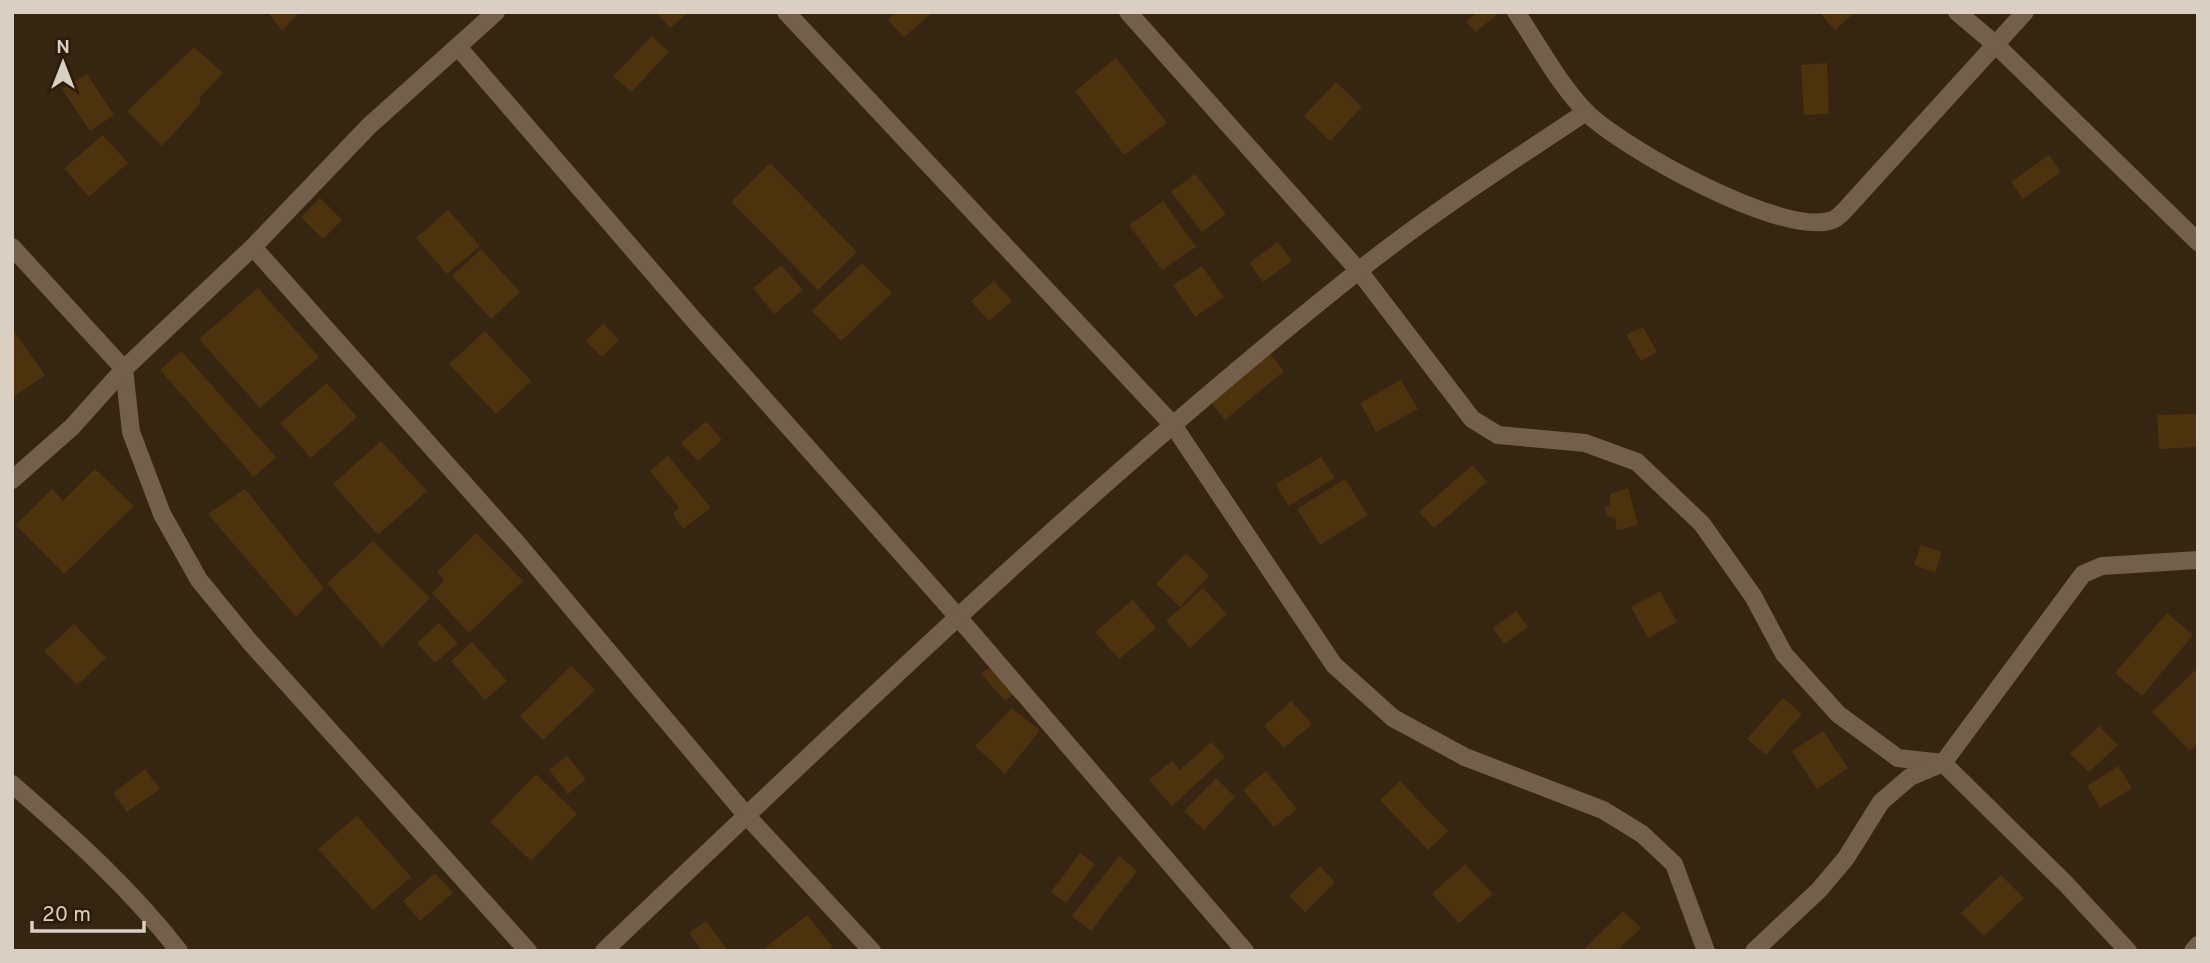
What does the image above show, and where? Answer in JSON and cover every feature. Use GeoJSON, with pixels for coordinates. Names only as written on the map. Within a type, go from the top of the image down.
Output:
{"type":"FeatureCollection","features":[{"type":"Feature","properties":{"kind":"street"},"geometry":{"type":"LineString","coordinates":[[12,480],[72,427],[124,369],[253,247],[369,126],[496,12]]}},
{"type":"Feature","properties":{"kind":"street"},"geometry":{"type":"LineString","coordinates":[[786,12],[1173,425],[1334,665],[1393,718],[1465,757],[1603,810],[1643,834],[1674,864],[1706,951]]}},
{"type":"Feature","properties":{"kind":"street"},"geometry":{"type":"LineString","coordinates":[[1128,12],[1359,271],[1472,419],[1498,435],[1585,443],[1637,462],[1702,524],[1753,596],[1784,654],[1838,714],[1898,758],[1943,763],[2066,884],[2128,951]]}},
{"type":"Feature","properties":{"kind":"street"},"geometry":{"type":"LineString","coordinates":[[1516,12],[1555,73],[1586,111],[1629,146],[1765,214],[1805,222],[1833,220],[2025,12]]}},
{"type":"Feature","properties":{"kind":"street"},"geometry":{"type":"LineString","coordinates":[[1957,12],[1995,44],[2198,242]]}},
{"type":"Feature","properties":{"kind":"street"},"geometry":{"type":"LineString","coordinates":[[458,47],[684,309],[958,617],[1245,951]]}},
{"type":"Feature","properties":{"kind":"street"},"geometry":{"type":"LineString","coordinates":[[604,951],[958,617],[1173,425],[1359,271],[1453,201],[1586,111]]}},
{"type":"Feature","properties":{"kind":"street"},"geometry":{"type":"LineString","coordinates":[[12,247],[124,369],[131,432],[162,514],[199,580],[250,642],[528,951]]}},
{"type":"Feature","properties":{"kind":"street"},"geometry":{"type":"LineString","coordinates":[[253,247],[517,543],[747,815],[872,951]]}},
{"type":"Feature","properties":{"kind":"street"},"geometry":{"type":"LineString","coordinates":[[1754,951],[1819,890],[1846,858],[1881,802],[1910,777],[1943,763],[2083,574],[2102,566],[2198,560]]}},
{"type":"Feature","properties":{"kind":"street"},"geometry":{"type":"LineString","coordinates":[[12,785],[106,869],[150,914],[179,951]]}},
{"type":"Feature","properties":{"kind":"street"},"geometry":{"type":"LineString","coordinates":[[2193,951],[2198,946]]}},
{"type":"Feature","properties":{"kind":"building"},"geometry":{"type":"Polygon","coordinates":[[[268,12],[300,12],[282,31],[268,12]]]}},
{"type":"Feature","properties":{"kind":"building"},"geometry":{"type":"Polygon","coordinates":[[[656,12],[689,12],[670,28],[656,12]]]}},
{"type":"Feature","properties":{"kind":"building"},"geometry":{"type":"Polygon","coordinates":[[[896,12],[933,12],[904,37],[888,20],[896,12]]]}},
{"type":"Feature","properties":{"kind":"building"},"geometry":{"type":"Polygon","coordinates":[[[1477,12],[1495,12],[1497,15],[1475,32],[1466,21],[1477,12]]]}},
{"type":"Feature","properties":{"kind":"building"},"geometry":{"type":"Polygon","coordinates":[[[1819,12],[1855,12],[1835,30],[1819,12]]]}},
{"type":"Feature","properties":{"kind":"building"},"geometry":{"type":"Polygon","coordinates":[[[652,36],[669,52],[631,92],[613,76],[652,36]]]}},
{"type":"Feature","properties":{"kind":"building"},"geometry":{"type":"Polygon","coordinates":[[[194,47],[223,73],[201,96],[199,105],[162,146],[127,111],[194,47]]]}},
{"type":"Feature","properties":{"kind":"building"},"geometry":{"type":"Polygon","coordinates":[[[1116,58],[1167,123],[1124,155],[1075,91],[1116,58]]]}},
{"type":"Feature","properties":{"kind":"building"},"geometry":{"type":"Polygon","coordinates":[[[1827,63],[1829,114],[1804,115],[1801,65],[1827,63]]]}},
{"type":"Feature","properties":{"kind":"building"},"geometry":{"type":"Polygon","coordinates":[[[87,74],[114,115],[90,131],[62,89],[87,74]]]}},
{"type":"Feature","properties":{"kind":"building"},"geometry":{"type":"Polygon","coordinates":[[[1336,82],[1362,107],[1330,141],[1304,116],[1336,82]]]}},
{"type":"Feature","properties":{"kind":"building"},"geometry":{"type":"Polygon","coordinates":[[[103,135],[128,163],[89,197],[64,168],[103,135]]]}},
{"type":"Feature","properties":{"kind":"building"},"geometry":{"type":"Polygon","coordinates":[[[2049,155],[2061,172],[2023,199],[2011,182],[2049,155]]]}},
{"type":"Feature","properties":{"kind":"building"},"geometry":{"type":"Polygon","coordinates":[[[770,163],[857,252],[818,290],[731,202],[770,163]]]}},
{"type":"Feature","properties":{"kind":"building"},"geometry":{"type":"Polygon","coordinates":[[[1195,174],[1226,214],[1202,232],[1171,192],[1195,174]]]}},
{"type":"Feature","properties":{"kind":"building"},"geometry":{"type":"Polygon","coordinates":[[[320,198],[342,220],[323,239],[301,217],[320,198]]]}},
{"type":"Feature","properties":{"kind":"building"},"geometry":{"type":"Polygon","coordinates":[[[1163,201],[1196,247],[1162,270],[1129,225],[1163,201]]]}},
{"type":"Feature","properties":{"kind":"building"},"geometry":{"type":"Polygon","coordinates":[[[448,210],[480,246],[447,274],[416,238],[448,210]]]}},
{"type":"Feature","properties":{"kind":"building"},"geometry":{"type":"Polygon","coordinates":[[[1278,242],[1292,261],[1263,282],[1249,263],[1278,242]]]}},
{"type":"Feature","properties":{"kind":"building"},"geometry":{"type":"Polygon","coordinates":[[[481,249],[520,292],[491,319],[452,276],[481,249]]]}},
{"type":"Feature","properties":{"kind":"building"},"geometry":{"type":"Polygon","coordinates":[[[862,263],[892,293],[841,341],[812,311],[862,263]]]}},
{"type":"Feature","properties":{"kind":"building"},"geometry":{"type":"Polygon","coordinates":[[[781,265],[803,290],[774,314],[753,288],[781,265]]]}},
{"type":"Feature","properties":{"kind":"building"},"geometry":{"type":"Polygon","coordinates":[[[1202,266],[1224,297],[1195,317],[1173,285],[1202,266]]]}},
{"type":"Feature","properties":{"kind":"building"},"geometry":{"type":"Polygon","coordinates":[[[994,281],[1012,301],[989,321],[971,301],[994,281]]]}},
{"type":"Feature","properties":{"kind":"building"},"geometry":{"type":"Polygon","coordinates":[[[258,288],[319,357],[260,408],[199,339],[258,288]]]}},
{"type":"Feature","properties":{"kind":"building"},"geometry":{"type":"Polygon","coordinates":[[[603,323],[619,340],[602,357],[586,341],[603,323]]]}},
{"type":"Feature","properties":{"kind":"building"},"geometry":{"type":"Polygon","coordinates":[[[1643,327],[1657,352],[1641,361],[1626,335],[1643,327]]]}},
{"type":"Feature","properties":{"kind":"building"},"geometry":{"type":"Polygon","coordinates":[[[12,329],[45,375],[12,398],[12,329]]]}},
{"type":"Feature","properties":{"kind":"building"},"geometry":{"type":"Polygon","coordinates":[[[485,331],[531,381],[496,414],[449,364],[485,331]]]}},
{"type":"Feature","properties":{"kind":"building"},"geometry":{"type":"Polygon","coordinates":[[[181,351],[276,457],[254,477],[160,370],[181,351]]]}},
{"type":"Feature","properties":{"kind":"building"},"geometry":{"type":"Polygon","coordinates":[[[1269,353],[1284,371],[1225,420],[1210,402],[1269,353]]]}},
{"type":"Feature","properties":{"kind":"building"},"geometry":{"type":"Polygon","coordinates":[[[1401,380],[1418,409],[1376,432],[1360,403],[1401,380]]]}},
{"type":"Feature","properties":{"kind":"building"},"geometry":{"type":"Polygon","coordinates":[[[327,383],[357,417],[311,458],[280,423],[327,383]]]}},
{"type":"Feature","properties":{"kind":"building"},"geometry":{"type":"Polygon","coordinates":[[[2198,414],[2198,447],[2159,449],[2157,415],[2198,414]]]}},
{"type":"Feature","properties":{"kind":"building"},"geometry":{"type":"Polygon","coordinates":[[[706,421],[722,440],[698,461],[681,443],[706,421]]]}},
{"type":"Feature","properties":{"kind":"building"},"geometry":{"type":"Polygon","coordinates":[[[381,441],[427,491],[378,535],[333,484],[381,441]]]}},
{"type":"Feature","properties":{"kind":"building"},"geometry":{"type":"Polygon","coordinates":[[[668,456],[711,508],[683,529],[673,514],[679,507],[650,471],[668,456]]]}},
{"type":"Feature","properties":{"kind":"building"},"geometry":{"type":"Polygon","coordinates":[[[1321,457],[1335,478],[1288,506],[1276,484],[1321,457]]]}},
{"type":"Feature","properties":{"kind":"building"},"geometry":{"type":"Polygon","coordinates":[[[1472,465],[1487,482],[1434,528],[1419,512],[1472,465]]]}},
{"type":"Feature","properties":{"kind":"building"},"geometry":{"type":"Polygon","coordinates":[[[95,469],[134,506],[64,574],[16,525],[52,489],[63,501],[95,469]]]}},
{"type":"Feature","properties":{"kind":"building"},"geometry":{"type":"Polygon","coordinates":[[[1345,479],[1368,515],[1320,545],[1297,509],[1345,479]]]}},
{"type":"Feature","properties":{"kind":"building"},"geometry":{"type":"Polygon","coordinates":[[[1628,488],[1638,525],[1617,530],[1615,518],[1607,516],[1604,507],[1610,505],[1610,494],[1628,488]]]}},
{"type":"Feature","properties":{"kind":"building"},"geometry":{"type":"Polygon","coordinates":[[[245,489],[324,588],[296,617],[208,514],[245,489]]]}},
{"type":"Feature","properties":{"kind":"building"},"geometry":{"type":"Polygon","coordinates":[[[476,533],[523,581],[469,633],[432,593],[444,580],[437,572],[476,533]]]}},
{"type":"Feature","properties":{"kind":"building"},"geometry":{"type":"Polygon","coordinates":[[[373,541],[430,598],[382,647],[327,583],[373,541]]]}},
{"type":"Feature","properties":{"kind":"building"},"geometry":{"type":"Polygon","coordinates":[[[1921,545],[1942,552],[1935,572],[1914,565],[1921,545]]]}},
{"type":"Feature","properties":{"kind":"building"},"geometry":{"type":"Polygon","coordinates":[[[1186,553],[1209,576],[1180,607],[1156,584],[1186,553]]]}},
{"type":"Feature","properties":{"kind":"building"},"geometry":{"type":"Polygon","coordinates":[[[1203,588],[1227,614],[1190,648],[1166,621],[1203,588]]]}},
{"type":"Feature","properties":{"kind":"building"},"geometry":{"type":"Polygon","coordinates":[[[1660,591],[1677,622],[1648,638],[1631,607],[1660,591]]]}},
{"type":"Feature","properties":{"kind":"building"},"geometry":{"type":"Polygon","coordinates":[[[1133,600],[1156,628],[1119,659],[1095,632],[1133,600]]]}},
{"type":"Feature","properties":{"kind":"building"},"geometry":{"type":"Polygon","coordinates":[[[1516,611],[1528,627],[1504,644],[1493,628],[1516,611]]]}},
{"type":"Feature","properties":{"kind":"building"},"geometry":{"type":"Polygon","coordinates":[[[2167,613],[2193,635],[2142,696],[2115,673],[2167,613]]]}},
{"type":"Feature","properties":{"kind":"building"},"geometry":{"type":"Polygon","coordinates":[[[439,623],[458,643],[435,663],[417,643],[439,623]]]}},
{"type":"Feature","properties":{"kind":"building"},"geometry":{"type":"Polygon","coordinates":[[[74,624],[106,658],[77,685],[44,651],[74,624]]]}},
{"type":"Feature","properties":{"kind":"building"},"geometry":{"type":"Polygon","coordinates":[[[472,642],[507,681],[485,700],[451,661],[472,642]]]}},
{"type":"Feature","properties":{"kind":"building"},"geometry":{"type":"Polygon","coordinates":[[[995,662],[1019,690],[1005,701],[981,674],[995,662]]]}},
{"type":"Feature","properties":{"kind":"building"},"geometry":{"type":"Polygon","coordinates":[[[571,666],[595,690],[543,740],[520,716],[571,666]]]}},
{"type":"Feature","properties":{"kind":"building"},"geometry":{"type":"Polygon","coordinates":[[[2195,670],[2198,673],[2198,743],[2190,751],[2152,712],[2195,670]]]}},
{"type":"Feature","properties":{"kind":"building"},"geometry":{"type":"Polygon","coordinates":[[[1783,698],[1802,714],[1766,755],[1747,739],[1783,698]]]}},
{"type":"Feature","properties":{"kind":"building"},"geometry":{"type":"Polygon","coordinates":[[[1291,701],[1312,724],[1284,748],[1264,726],[1291,701]]]}},
{"type":"Feature","properties":{"kind":"building"},"geometry":{"type":"Polygon","coordinates":[[[1012,708],[1040,730],[1005,774],[975,746],[1012,708]]]}},
{"type":"Feature","properties":{"kind":"building"},"geometry":{"type":"Polygon","coordinates":[[[2099,726],[2118,745],[2089,772],[2070,754],[2099,726]]]}},
{"type":"Feature","properties":{"kind":"building"},"geometry":{"type":"Polygon","coordinates":[[[1823,731],[1848,768],[1817,789],[1792,751],[1823,731]]]}},
{"type":"Feature","properties":{"kind":"building"},"geometry":{"type":"Polygon","coordinates":[[[1211,742],[1225,757],[1172,806],[1149,780],[1172,761],[1180,770],[1211,742]]]}},
{"type":"Feature","properties":{"kind":"building"},"geometry":{"type":"Polygon","coordinates":[[[567,756],[586,779],[568,794],[549,770],[567,756]]]}},
{"type":"Feature","properties":{"kind":"building"},"geometry":{"type":"Polygon","coordinates":[[[2118,766],[2132,788],[2100,808],[2087,786],[2118,766]]]}},
{"type":"Feature","properties":{"kind":"building"},"geometry":{"type":"Polygon","coordinates":[[[145,769],[160,789],[127,812],[113,793],[145,769]]]}},
{"type":"Feature","properties":{"kind":"building"},"geometry":{"type":"Polygon","coordinates":[[[1266,771],[1297,809],[1274,827],[1243,790],[1266,771]]]}},
{"type":"Feature","properties":{"kind":"building"},"geometry":{"type":"Polygon","coordinates":[[[536,774],[577,814],[531,861],[490,822],[536,774]]]}},
{"type":"Feature","properties":{"kind":"building"},"geometry":{"type":"Polygon","coordinates":[[[1216,778],[1235,797],[1204,830],[1184,811],[1216,778]]]}},
{"type":"Feature","properties":{"kind":"building"},"geometry":{"type":"Polygon","coordinates":[[[1400,781],[1448,831],[1428,850],[1380,800],[1400,781]]]}},
{"type":"Feature","properties":{"kind":"building"},"geometry":{"type":"Polygon","coordinates":[[[357,816],[411,877],[373,910],[318,849],[357,816]]]}},
{"type":"Feature","properties":{"kind":"building"},"geometry":{"type":"Polygon","coordinates":[[[1080,853],[1095,864],[1066,903],[1051,892],[1080,853]]]}},
{"type":"Feature","properties":{"kind":"building"},"geometry":{"type":"Polygon","coordinates":[[[1119,856],[1137,871],[1091,931],[1072,916],[1119,856]]]}},
{"type":"Feature","properties":{"kind":"building"},"geometry":{"type":"Polygon","coordinates":[[[1465,864],[1493,894],[1459,923],[1432,894],[1465,864]]]}},
{"type":"Feature","properties":{"kind":"building"},"geometry":{"type":"Polygon","coordinates":[[[1320,866],[1335,882],[1305,912],[1289,896],[1320,866]]]}},
{"type":"Feature","properties":{"kind":"building"},"geometry":{"type":"Polygon","coordinates":[[[435,873],[453,893],[420,921],[403,901],[435,873]]]}},
{"type":"Feature","properties":{"kind":"building"},"geometry":{"type":"Polygon","coordinates":[[[2001,875],[2024,898],[1984,936],[1961,913],[2001,875]]]}},
{"type":"Feature","properties":{"kind":"building"},"geometry":{"type":"Polygon","coordinates":[[[1623,911],[1641,928],[1617,951],[1582,951],[1623,911]]]}},
{"type":"Feature","properties":{"kind":"building"},"geometry":{"type":"Polygon","coordinates":[[[807,915],[833,947],[827,951],[761,951],[807,915]]]}},
{"type":"Feature","properties":{"kind":"building"},"geometry":{"type":"Polygon","coordinates":[[[706,921],[728,951],[702,951],[689,933],[706,921]]]}}]}
